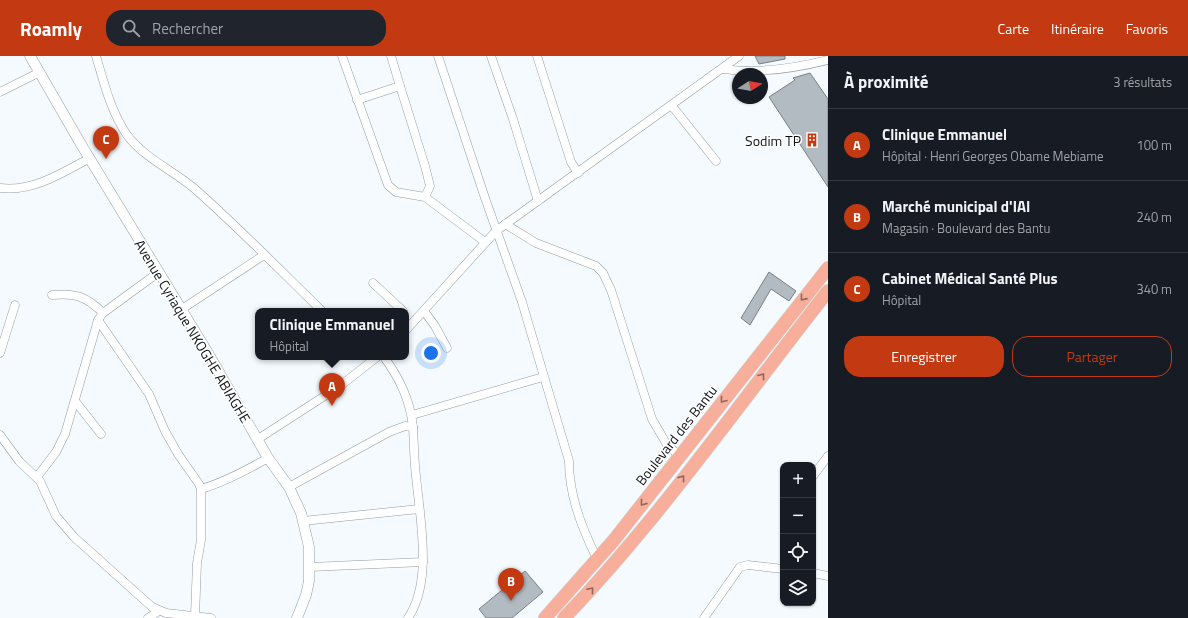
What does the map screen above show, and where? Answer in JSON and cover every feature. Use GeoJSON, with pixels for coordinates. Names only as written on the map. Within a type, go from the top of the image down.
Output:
{"type":"FeatureCollection","features":[{"type":"Feature","properties":{"kind":"highway","name":"Boulevard des Bantu"},"geometry":{"type":"LineString","coordinates":[[544,618],[596,559],[828,268]]}},
{"type":"Feature","properties":{"kind":"highway"},"geometry":{"type":"LineString","coordinates":[[564,618],[586,595],[659,508],[828,291]]}},
{"type":"Feature","properties":{"kind":"street","name":"Avenue Cyriaque NKOGHE ABIAGHE"},"geometry":{"type":"LineString","coordinates":[[30,56],[182,309],[268,458],[289,487],[303,521],[309,547],[310,567],[306,595],[297,618]]}},
{"type":"Feature","properties":{"kind":"street"},"geometry":{"type":"LineString","coordinates":[[96,56],[111,104],[128,136],[139,148],[194,188],[319,308]]}},
{"type":"Feature","properties":{"kind":"street"},"geometry":{"type":"LineString","coordinates":[[342,56],[388,185],[396,192],[425,197],[484,242]]}},
{"type":"Feature","properties":{"kind":"street"},"geometry":{"type":"LineString","coordinates":[[391,56],[426,166],[430,186],[425,197]]}},
{"type":"Feature","properties":{"kind":"street"},"geometry":{"type":"LineString","coordinates":[[438,56],[496,231],[522,302],[569,461],[570,488],[584,534],[596,559]]}},
{"type":"Feature","properties":{"kind":"street"},"geometry":{"type":"LineString","coordinates":[[491,56],[513,119],[538,201]]}},
{"type":"Feature","properties":{"kind":"street"},"geometry":{"type":"LineString","coordinates":[[537,56],[571,162],[578,173]]}},
{"type":"Feature","properties":{"kind":"street"},"geometry":{"type":"LineString","coordinates":[[409,327],[468,263],[484,242],[496,231],[724,69],[739,56]]}},
{"type":"Feature","properties":{"kind":"street"},"geometry":{"type":"LineString","coordinates":[[724,69],[738,71],[776,68],[826,60]]}},
{"type":"Feature","properties":{"kind":"street"},"geometry":{"type":"LineString","coordinates":[[0,92],[40,72]]}},
{"type":"Feature","properties":{"kind":"street"},"geometry":{"type":"LineString","coordinates":[[357,100],[400,86]]}},
{"type":"Feature","properties":{"kind":"street"},"geometry":{"type":"LineString","coordinates":[[672,106],[716,160]]}},
{"type":"Feature","properties":{"kind":"street"},"geometry":{"type":"LineString","coordinates":[[0,188],[10,189],[31,186],[49,179],[90,158]]}},
{"type":"Feature","properties":{"kind":"street"},"geometry":{"type":"LineString","coordinates":[[505,224],[536,243],[596,266],[603,273],[620,317],[652,419],[666,443],[679,456]]}},
{"type":"Feature","properties":{"kind":"street"},"geometry":{"type":"LineString","coordinates":[[182,309],[264,255]]}},
{"type":"Feature","properties":{"kind":"street"},"geometry":{"type":"LineString","coordinates":[[37,477],[60,446],[100,317],[159,272]]}},
{"type":"Feature","properties":{"kind":"street"},"geometry":{"type":"LineString","coordinates":[[374,283],[400,308]]}},
{"type":"Feature","properties":{"kind":"street"},"geometry":{"type":"LineString","coordinates":[[52,295],[70,294],[85,298],[93,303],[100,317],[149,394],[165,431],[201,489],[201,540],[197,563],[195,616]]}},
{"type":"Feature","properties":{"kind":"street"},"geometry":{"type":"LineString","coordinates":[[0,353],[15,305]]}},
{"type":"Feature","properties":{"kind":"street"},"geometry":{"type":"LineString","coordinates":[[424,311],[435,326],[447,348]]}},
{"type":"Feature","properties":{"kind":"street"},"geometry":{"type":"LineString","coordinates":[[409,317],[414,321]]}},
{"type":"Feature","properties":{"kind":"street"},"geometry":{"type":"LineString","coordinates":[[258,439],[340,386],[368,360]]}},
{"type":"Feature","properties":{"kind":"street"},"geometry":{"type":"LineString","coordinates":[[386,360],[401,381],[412,415],[414,458],[423,562],[419,596],[415,608],[408,618]]}},
{"type":"Feature","properties":{"kind":"street"},"geometry":{"type":"LineString","coordinates":[[412,415],[543,377]]}},
{"type":"Feature","properties":{"kind":"street"},"geometry":{"type":"LineString","coordinates":[[75,401],[101,434]]}},
{"type":"Feature","properties":{"kind":"street"},"geometry":{"type":"LineString","coordinates":[[289,487],[389,432],[405,426],[413,427]]}},
{"type":"Feature","properties":{"kind":"street"},"geometry":{"type":"LineString","coordinates":[[0,435],[19,460],[37,477],[56,516],[74,537],[104,566],[158,611],[184,616],[211,618]]}},
{"type":"Feature","properties":{"kind":"street"},"geometry":{"type":"LineString","coordinates":[[816,472],[828,456]]}},
{"type":"Feature","properties":{"kind":"street"},"geometry":{"type":"LineString","coordinates":[[201,489],[247,471],[268,458]]}},
{"type":"Feature","properties":{"kind":"street"},"geometry":{"type":"LineString","coordinates":[[303,521],[419,509]]}},
{"type":"Feature","properties":{"kind":"street"},"geometry":{"type":"LineString","coordinates":[[310,567],[423,562]]}},
{"type":"Feature","properties":{"kind":"street"},"geometry":{"type":"LineString","coordinates":[[704,618],[721,596],[735,572],[742,566],[780,569]]}},
{"type":"Feature","properties":{"kind":"street"},"geometry":{"type":"LineString","coordinates":[[816,574],[828,576]]}},
{"type":"Feature","properties":{"kind":"street"},"geometry":{"type":"LineString","coordinates":[[148,618],[158,611]]}},
{"type":"Feature","properties":{"kind":"building"},"geometry":{"type":"Polygon","coordinates":[[[755,56],[785,56],[785,59],[759,64],[755,56]]]}},
{"type":"Feature","properties":{"kind":"building","name":"Sodim TP"},"geometry":{"type":"Polygon","coordinates":[[[810,73],[828,99],[828,187],[769,97],[795,80],[793,78],[810,73]]]}},
{"type":"Feature","properties":{"kind":"building"},"geometry":{"type":"Polygon","coordinates":[[[769,272],[796,291],[789,301],[771,289],[750,325],[741,318],[769,272]]]}},
{"type":"Feature","properties":{"kind":"building"},"geometry":{"type":"Polygon","coordinates":[[[525,571],[543,592],[512,618],[486,618],[479,609],[525,571]]]}},
{"type":"Feature","properties":{"kind":"place","name":"Sodim TP"},"geometry":{"type":"Point","coordinates":[812,140]}},
{"type":"Feature","properties":{"kind":"place","name":"Cabinet Médical Santé Plus"},"geometry":{"type":"Point","coordinates":[106,159]}},
{"type":"Feature","properties":{"kind":"place","name":"Clinique Emmanuel"},"geometry":{"type":"Point","coordinates":[332,406]}},
{"type":"Feature","properties":{"kind":"place","name":"Marché municipal d'IAI"},"geometry":{"type":"Point","coordinates":[511,601]}}]}
